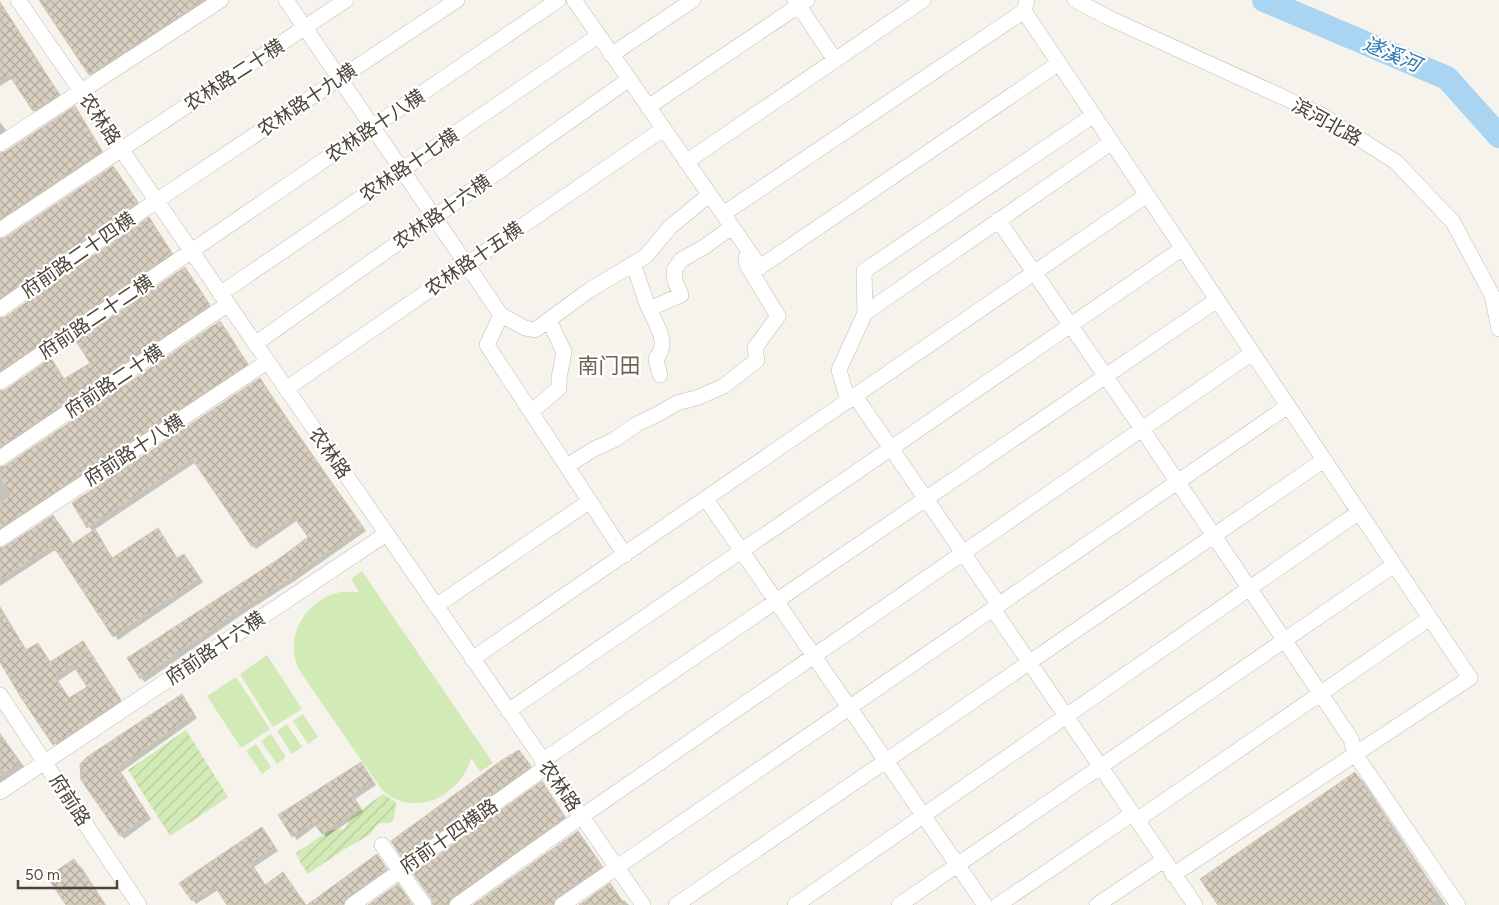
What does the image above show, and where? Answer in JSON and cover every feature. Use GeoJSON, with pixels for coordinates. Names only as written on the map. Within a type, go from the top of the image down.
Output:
{"type":"FeatureCollection","features":[{"type":"Feature","properties":{"kind":"street","name":"农林路"},"geometry":{"type":"LineString","coordinates":[[18,0],[643,905]]}},
{"type":"Feature","properties":{"kind":"street"},"geometry":{"type":"LineString","coordinates":[[0,144],[221,0]]}},
{"type":"Feature","properties":{"kind":"street"},"geometry":{"type":"LineString","coordinates":[[286,0],[501,314],[525,328],[535,330],[588,291],[646,256],[670,226],[709,195]]}},
{"type":"Feature","properties":{"kind":"street","name":"农林路二十横"},"geometry":{"type":"LineString","coordinates":[[0,230],[346,0]]}},
{"type":"Feature","properties":{"kind":"street","name":"农林路十九横"},"geometry":{"type":"LineString","coordinates":[[156,201],[457,0]]}},
{"type":"Feature","properties":{"kind":"street","name":"农林路十八横"},"geometry":{"type":"LineString","coordinates":[[191,251],[558,0]]}},
{"type":"Feature","properties":{"kind":"street"},"geometry":{"type":"LineString","coordinates":[[611,55],[693,0]]}},
{"type":"Feature","properties":{"kind":"street"},"geometry":{"type":"LineString","coordinates":[[686,162],[923,0]]}},
{"type":"Feature","properties":{"kind":"street","name":"滨河北路"},"geometry":{"type":"LineString","coordinates":[[1075,0],[1109,18],[1320,114],[1396,162],[1453,222],[1492,295],[1499,328]]}},
{"type":"Feature","properties":{"kind":"street"},"geometry":{"type":"LineString","coordinates":[[575,1],[628,80],[760,267],[1059,63]]}},
{"type":"Feature","properties":{"kind":"street"},"geometry":{"type":"LineString","coordinates":[[648,107],[801,2],[836,60]]}},
{"type":"Feature","properties":{"kind":"street"},"geometry":{"type":"LineString","coordinates":[[723,214],[1026,6],[1059,63],[1470,678],[1173,875]]}},
{"type":"Feature","properties":{"kind":"street","name":"农林路十七横"},"geometry":{"type":"LineString","coordinates":[[224,299],[402,170],[598,36]]}},
{"type":"Feature","properties":{"kind":"street","name":"农林路十六横"},"geometry":{"type":"LineString","coordinates":[[255,344],[628,80]]}},
{"type":"Feature","properties":{"kind":"street"},"geometry":{"type":"LineString","coordinates":[[1094,115],[864,270],[865,313],[839,370],[852,399],[891,448],[963,553],[1030,662],[1195,905]]}},
{"type":"Feature","properties":{"kind":"street","name":"农林路十五横"},"geometry":{"type":"LineString","coordinates":[[286,389],[663,129]]}},
{"type":"Feature","properties":{"kind":"street"},"geometry":{"type":"LineString","coordinates":[[865,313],[1112,142]]}},
{"type":"Feature","properties":{"kind":"street"},"geometry":{"type":"LineString","coordinates":[[472,659],[1148,195]]}},
{"type":"Feature","properties":{"kind":"street","name":"府前路二十四横"},"geometry":{"type":"LineString","coordinates":[[0,309],[156,201]]}},
{"type":"Feature","properties":{"kind":"street"},"geometry":{"type":"LineString","coordinates":[[998,220],[1250,588],[1351,739],[1354,754],[1458,905]]}},
{"type":"Feature","properties":{"kind":"street"},"geometry":{"type":"LineString","coordinates":[[649,309],[680,295],[674,281],[674,270],[681,260],[704,247],[732,227]]}},
{"type":"Feature","properties":{"kind":"street"},"geometry":{"type":"LineString","coordinates":[[567,466],[594,449],[614,440],[637,424],[677,403],[724,386],[757,360],[754,348],[778,316],[747,264],[745,246]]}},
{"type":"Feature","properties":{"kind":"street"},"geometry":{"type":"LineString","coordinates":[[508,711],[1183,248]]}},
{"type":"Feature","properties":{"kind":"street","name":"府前路二十二横"},"geometry":{"type":"LineString","coordinates":[[0,382],[191,251]]}},
{"type":"Feature","properties":{"kind":"street"},"geometry":{"type":"LineString","coordinates":[[633,264],[641,290],[663,340],[662,352],[656,358],[660,375]]}},
{"type":"Feature","properties":{"kind":"street","name":"府前路二十横"},"geometry":{"type":"LineString","coordinates":[[0,458],[224,299]]}},
{"type":"Feature","properties":{"kind":"street","name":"府前十四横路"},"geometry":{"type":"LineString","coordinates":[[352,905],[544,764],[776,601],[1217,300]]}},
{"type":"Feature","properties":{"kind":"street"},"geometry":{"type":"LineString","coordinates":[[501,314],[487,345],[625,555]]}},
{"type":"Feature","properties":{"kind":"street"},"geometry":{"type":"LineString","coordinates":[[531,412],[559,388],[564,352],[549,320]]}},
{"type":"Feature","properties":{"kind":"street"},"geometry":{"type":"LineString","coordinates":[[457,905],[1252,352]]}},
{"type":"Feature","properties":{"kind":"street","name":"府前路十八横"},"geometry":{"type":"LineString","coordinates":[[0,538],[267,362]]}},
{"type":"Feature","properties":{"kind":"street"},"geometry":{"type":"LineString","coordinates":[[562,905],[1288,406]]}},
{"type":"Feature","properties":{"kind":"street"},"geometry":{"type":"LineString","coordinates":[[676,905],[1324,460]]}},
{"type":"Feature","properties":{"kind":"street"},"geometry":{"type":"LineString","coordinates":[[706,499],[986,905]]}},
{"type":"Feature","properties":{"kind":"street"},"geometry":{"type":"LineString","coordinates":[[436,606],[590,501]]}},
{"type":"Feature","properties":{"kind":"street"},"geometry":{"type":"LineString","coordinates":[[795,905],[1359,512]]}},
{"type":"Feature","properties":{"kind":"street","name":"府前路十六横"},"geometry":{"type":"LineString","coordinates":[[0,792],[386,534]]}},
{"type":"Feature","properties":{"kind":"street"},"geometry":{"type":"LineString","coordinates":[[899,905],[1394,565]]}},
{"type":"Feature","properties":{"kind":"street"},"geometry":{"type":"LineString","coordinates":[[998,905],[1320,694],[1430,618]]}},
{"type":"Feature","properties":{"kind":"street","name":"府前路"},"geometry":{"type":"LineString","coordinates":[[0,695],[139,905]]}},
{"type":"Feature","properties":{"kind":"street"},"geometry":{"type":"LineString","coordinates":[[382,845],[424,905]]}},
{"type":"Feature","properties":{"kind":"street"},"geometry":{"type":"LineString","coordinates":[[1098,905],[1164,860]]}},
{"type":"Feature","properties":{"kind":"green space"},"geometry":{"type":"Polygon","coordinates":[[[362,571],[493,763],[480,772],[471,758],[457,784],[434,800],[408,803],[395,799],[382,790],[301,673],[296,661],[295,636],[305,614],[324,598],[336,593],[359,592],[351,579],[362,571]]]}},
{"type":"Feature","properties":{"kind":"green space"},"geometry":{"type":"Polygon","coordinates":[[[267,655],[302,709],[273,727],[240,674],[267,655]]]}},
{"type":"Feature","properties":{"kind":"green space"},"geometry":{"type":"Polygon","coordinates":[[[236,677],[270,729],[241,748],[207,696],[236,677]]]}},
{"type":"Feature","properties":{"kind":"green space"},"geometry":{"type":"Polygon","coordinates":[[[303,714],[318,737],[308,744],[293,721],[303,714]]]}},
{"type":"Feature","properties":{"kind":"green space"},"geometry":{"type":"Polygon","coordinates":[[[287,724],[302,747],[292,754],[277,731],[287,724]]]}},
{"type":"Feature","properties":{"kind":"green space"},"geometry":{"type":"Polygon","coordinates":[[[186,730],[228,797],[170,836],[128,770],[186,730]]]}},
{"type":"Feature","properties":{"kind":"green space"},"geometry":{"type":"Polygon","coordinates":[[[271,734],[286,757],[277,764],[261,741],[271,734]]]}},
{"type":"Feature","properties":{"kind":"green space"},"geometry":{"type":"Polygon","coordinates":[[[256,744],[271,767],[262,774],[246,751],[256,744]]]}},
{"type":"Feature","properties":{"kind":"green space"},"geometry":{"type":"Polygon","coordinates":[[[383,794],[396,802],[394,818],[389,823],[379,823],[369,835],[308,874],[296,853],[330,830],[344,829],[351,817],[383,794]]]}},
{"type":"Feature","properties":{"kind":"building"},"geometry":{"type":"Polygon","coordinates":[[[39,0],[204,0],[89,75],[39,0]]]}},
{"type":"Feature","properties":{"kind":"building"},"geometry":{"type":"Polygon","coordinates":[[[0,2],[59,94],[33,111],[9,75],[0,81],[0,2]]]}},
{"type":"Feature","properties":{"kind":"building"},"geometry":{"type":"Polygon","coordinates":[[[75,106],[102,151],[0,219],[0,153],[5,152],[75,106]]]}},
{"type":"Feature","properties":{"kind":"building"},"geometry":{"type":"Polygon","coordinates":[[[113,166],[138,202],[0,298],[0,239],[5,238],[113,166]]]}},
{"type":"Feature","properties":{"kind":"building"},"geometry":{"type":"Polygon","coordinates":[[[149,217],[172,253],[0,371],[0,318],[5,317],[149,217]]]}},
{"type":"Feature","properties":{"kind":"building"},"geometry":{"type":"Polygon","coordinates":[[[185,267],[210,305],[0,447],[0,391],[5,390],[51,358],[64,379],[90,363],[76,341],[185,267]]]}},
{"type":"Feature","properties":{"kind":"building"},"geometry":{"type":"Polygon","coordinates":[[[220,321],[248,364],[0,528],[0,502],[11,495],[0,477],[0,467],[5,466],[220,321]]]}},
{"type":"Feature","properties":{"kind":"building"},"geometry":{"type":"Polygon","coordinates":[[[260,378],[296,433],[363,527],[293,577],[240,610],[140,679],[127,658],[280,558],[308,537],[294,517],[252,547],[192,459],[87,528],[72,503],[260,378]]]}},
{"type":"Feature","properties":{"kind":"building"},"geometry":{"type":"Polygon","coordinates":[[[53,515],[73,544],[95,529],[112,558],[158,528],[177,558],[184,554],[200,578],[113,637],[56,550],[54,551],[51,547],[0,580],[0,548],[5,547],[53,515]]]}},
{"type":"Feature","properties":{"kind":"building"},"geometry":{"type":"Polygon","coordinates":[[[0,608],[26,650],[38,643],[50,662],[83,641],[121,700],[53,745],[0,662],[0,608]],[[73,665],[55,677],[69,698],[87,687],[73,665]]]}},
{"type":"Feature","properties":{"kind":"building"},"geometry":{"type":"Polygon","coordinates":[[[182,694],[194,714],[118,768],[148,815],[120,836],[81,780],[80,764],[87,757],[182,694]]]}},
{"type":"Feature","properties":{"kind":"building"},"geometry":{"type":"Polygon","coordinates":[[[0,735],[20,763],[0,776],[0,735]]]}},
{"type":"Feature","properties":{"kind":"building"},"geometry":{"type":"Polygon","coordinates":[[[519,750],[531,766],[402,858],[391,841],[502,760],[519,750]]]}},
{"type":"Feature","properties":{"kind":"building"},"geometry":{"type":"Polygon","coordinates":[[[361,762],[373,781],[352,795],[361,808],[322,834],[313,822],[292,837],[278,815],[361,762]]]}},
{"type":"Feature","properties":{"kind":"building"},"geometry":{"type":"Polygon","coordinates":[[[1355,772],[1440,898],[1430,905],[1218,905],[1200,879],[1355,772]]]}},
{"type":"Feature","properties":{"kind":"building"},"geometry":{"type":"Polygon","coordinates":[[[542,781],[565,817],[452,897],[448,905],[433,905],[432,900],[413,873],[542,781]]]}},
{"type":"Feature","properties":{"kind":"building"},"geometry":{"type":"Polygon","coordinates":[[[262,827],[275,847],[251,863],[265,885],[283,872],[306,905],[227,905],[215,887],[192,901],[179,883],[262,827]]]}},
{"type":"Feature","properties":{"kind":"building"},"geometry":{"type":"Polygon","coordinates":[[[578,831],[602,866],[557,897],[553,905],[473,905],[578,831]]]}},
{"type":"Feature","properties":{"kind":"building"},"geometry":{"type":"Polygon","coordinates":[[[377,854],[387,869],[347,897],[343,905],[307,905],[377,854]]]}},
{"type":"Feature","properties":{"kind":"building"},"geometry":{"type":"Polygon","coordinates":[[[74,859],[105,905],[66,905],[47,877],[74,859]]]}},
{"type":"Feature","properties":{"kind":"building"},"geometry":{"type":"Polygon","coordinates":[[[610,883],[625,905],[579,905],[610,883]]]}},
{"type":"Feature","properties":{"kind":"building"},"geometry":{"type":"Polygon","coordinates":[[[398,884],[413,905],[368,905],[398,884]]]}},
{"type":"Feature","properties":{"kind":"waterway","name":"遂溪河"},"geometry":{"type":"LineString","coordinates":[[1264,0],[1447,78],[1499,136]]}},
{"type":"Feature","properties":{"kind":"district","name":"南门田"},"geometry":{"type":"Point","coordinates":[609,365]}}]}
